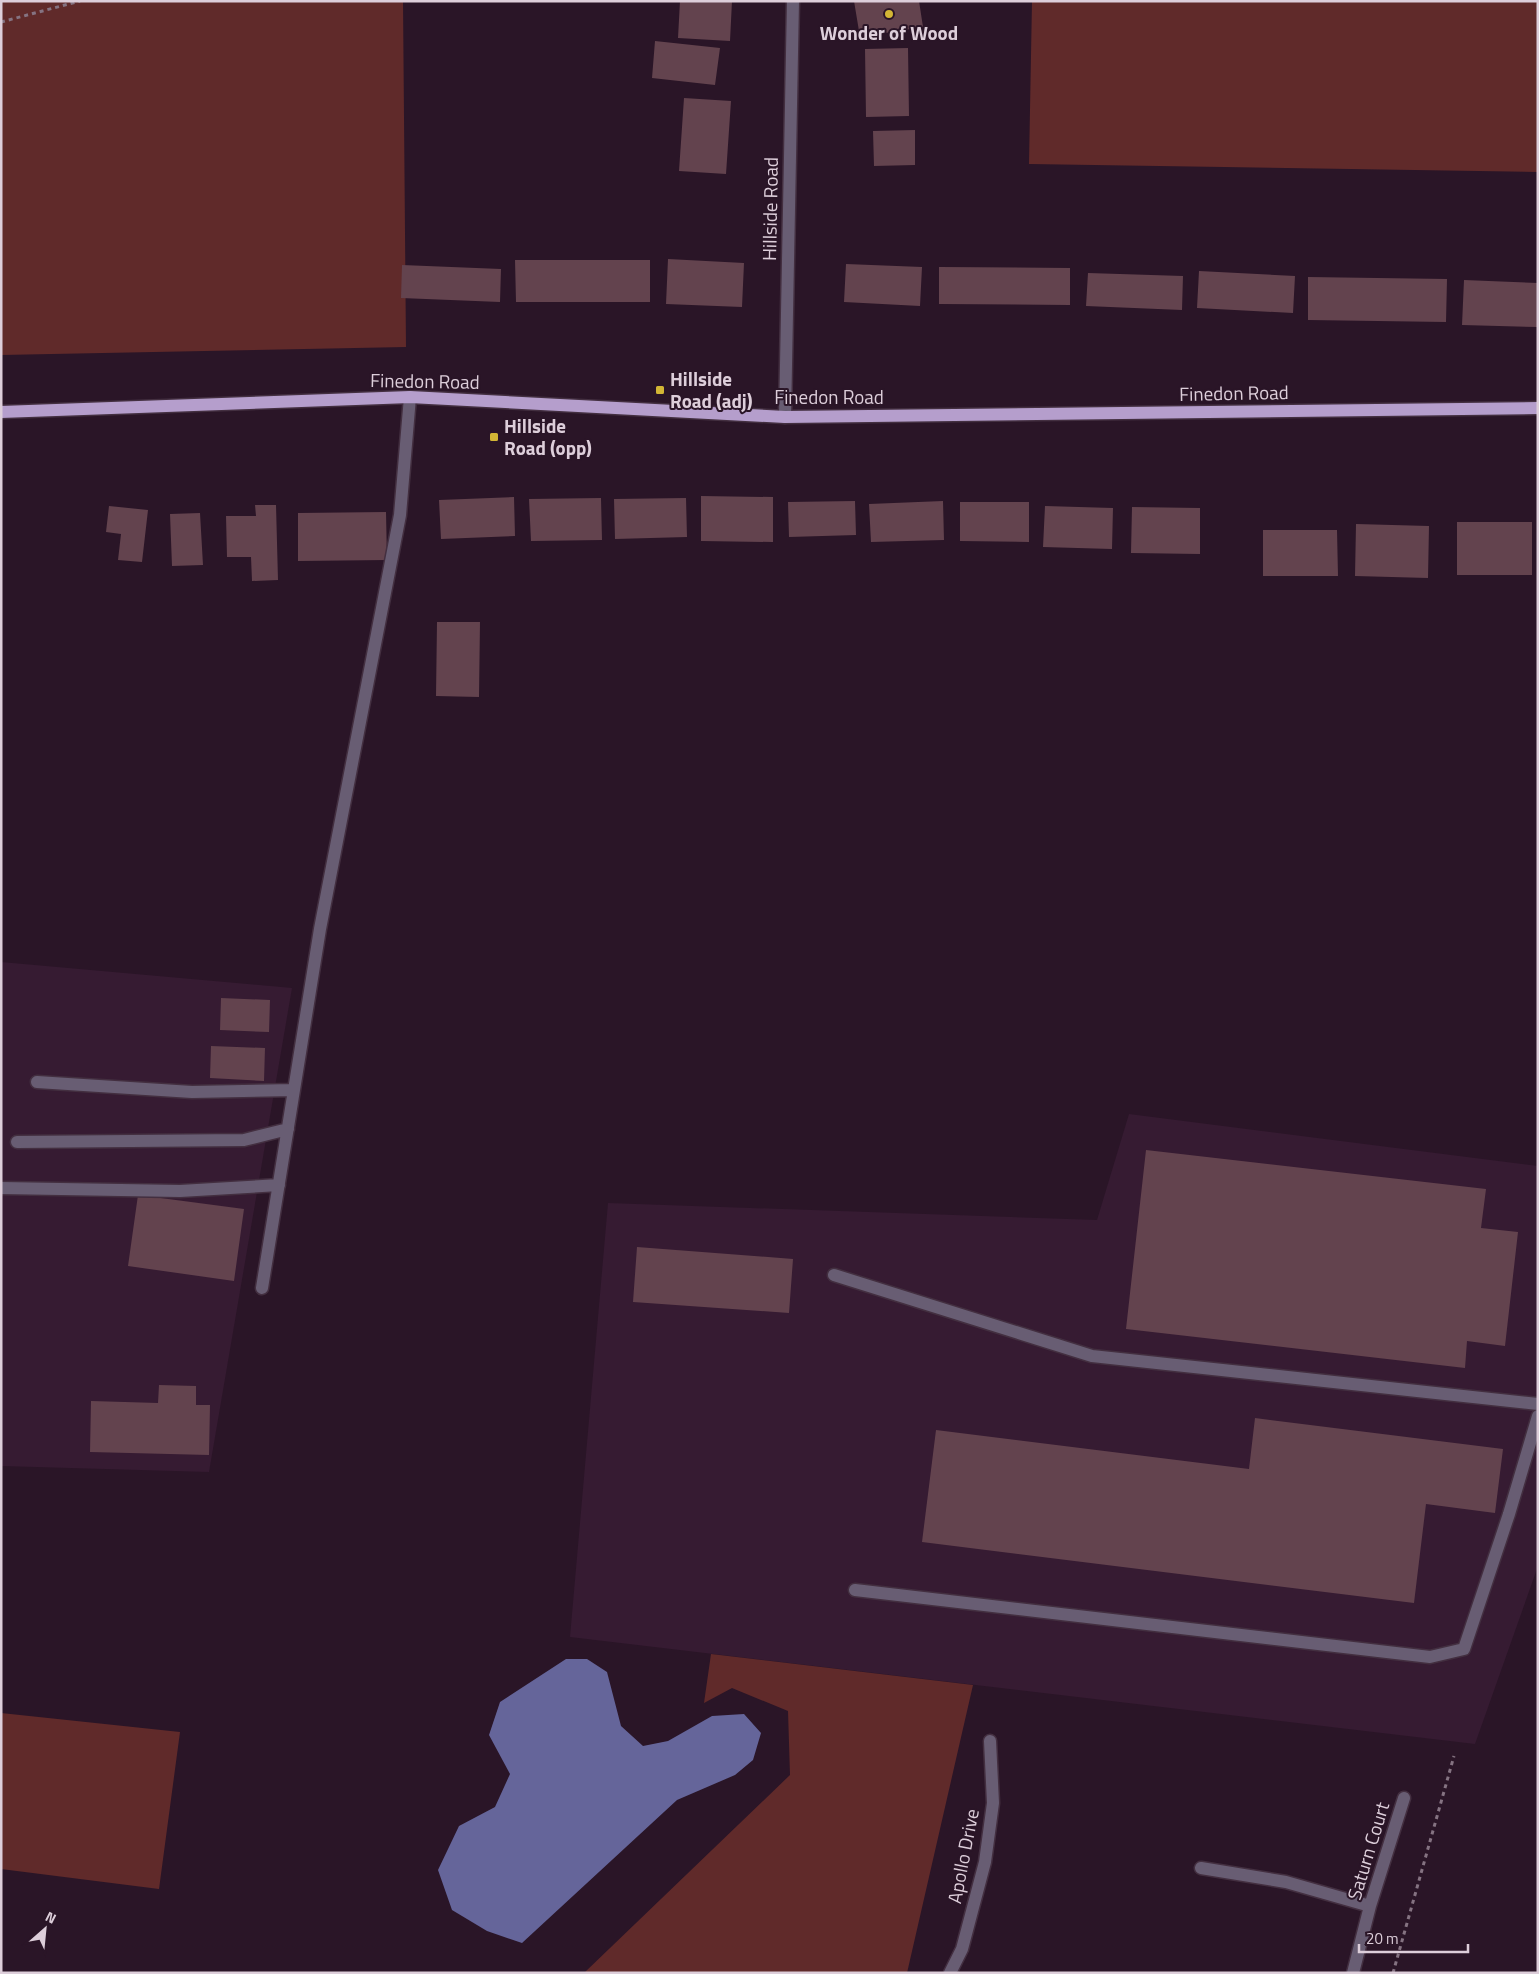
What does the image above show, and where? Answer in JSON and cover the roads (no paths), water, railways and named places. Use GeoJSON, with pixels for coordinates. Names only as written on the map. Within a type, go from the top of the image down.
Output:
{"type":"FeatureCollection","features":[{"type":"Feature","properties":{"kind":"main road","name":"Finedon Road"},"geometry":{"type":"LineString","coordinates":[[1,412],[410,397],[784,417],[1538,408]]}},
{"type":"Feature","properties":{"kind":"street","name":"Hillside Road"},"geometry":{"type":"LineString","coordinates":[[784,417],[792,1]]}},
{"type":"Feature","properties":{"kind":"street"},"geometry":{"type":"LineString","coordinates":[[262,1288],[321,920],[400,516],[410,397]]}},
{"type":"Feature","properties":{"kind":"street"},"geometry":{"type":"LineString","coordinates":[[37,1082],[192,1092],[294,1090]]}},
{"type":"Feature","properties":{"kind":"street"},"geometry":{"type":"LineString","coordinates":[[17,1142],[244,1140],[288,1129]]}},
{"type":"Feature","properties":{"kind":"street"},"geometry":{"type":"LineString","coordinates":[[1,1188],[180,1191],[279,1185]]}},
{"type":"Feature","properties":{"kind":"street"},"geometry":{"type":"LineString","coordinates":[[834,1275],[1092,1356],[1538,1404]]}},
{"type":"Feature","properties":{"kind":"street"},"geometry":{"type":"LineString","coordinates":[[855,1590],[1430,1657],[1464,1649],[1509,1514],[1538,1416]]}},
{"type":"Feature","properties":{"kind":"street","name":"Apollo Drive"},"geometry":{"type":"LineString","coordinates":[[950,1973],[962,1950],[985,1862],[992,1803],[990,1741]]}},
{"type":"Feature","properties":{"kind":"street","name":"Saturn Court"},"geometry":{"type":"LineString","coordinates":[[1353,1973],[1370,1906],[1404,1798]]}},
{"type":"Feature","properties":{"kind":"street"},"geometry":{"type":"LineString","coordinates":[[1201,1868],[1286,1882],[1370,1906]]}},
{"type":"Feature","properties":{"kind":"water"},"geometry":{"type":"Polygon","coordinates":[[[566,1659],[587,1659],[607,1672],[621,1726],[643,1746],[668,1741],[712,1716],[744,1714],[761,1733],[753,1760],[735,1775],[677,1800],[522,1943],[487,1931],[452,1910],[438,1870],[459,1826],[495,1807],[510,1774],[489,1735],[500,1702],[566,1659]]]}},
{"type":"Feature","properties":{"kind":"place","name":"Wonder of Wood"},"geometry":{"type":"Point","coordinates":[889,14]}},
{"type":"Feature","properties":{"kind":"place","name":"Hillside Road (adj)"},"geometry":{"type":"Point","coordinates":[660,390]}},
{"type":"Feature","properties":{"kind":"place","name":"Hillside Road (opp)"},"geometry":{"type":"Point","coordinates":[494,437]}}]}
